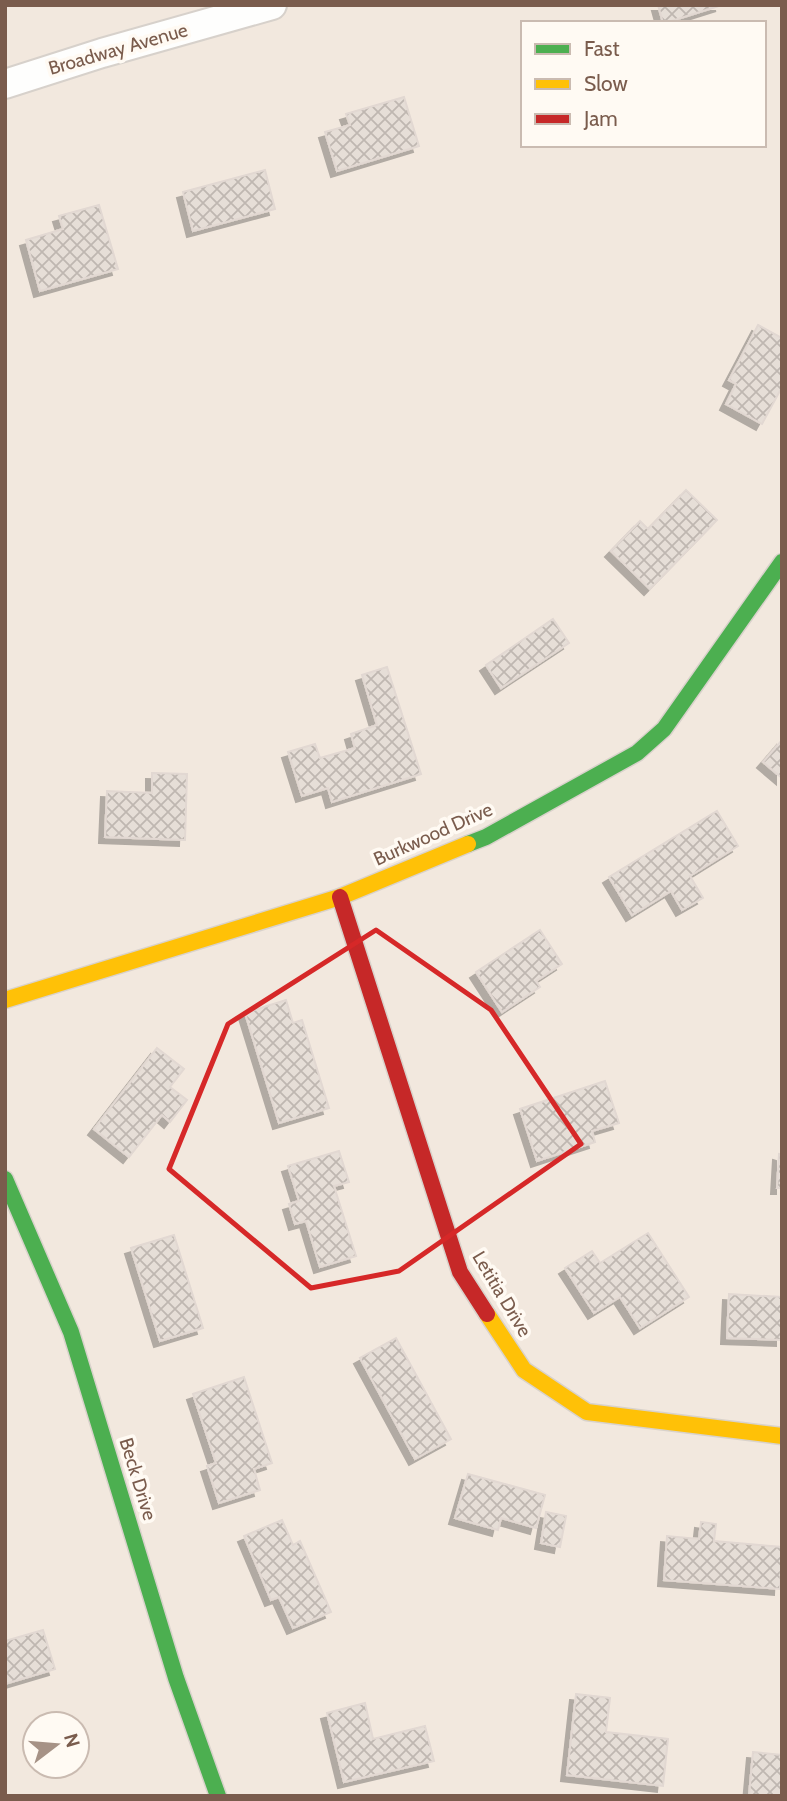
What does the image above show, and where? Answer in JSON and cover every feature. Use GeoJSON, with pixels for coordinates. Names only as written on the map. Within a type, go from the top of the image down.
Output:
{"type":"FeatureCollection","features":[{"type":"Feature","properties":{"kind":"street","name":"Broadway Avenue"},"geometry":{"type":"LineString","coordinates":[[5,84],[102,53],[272,5]]}},
{"type":"Feature","properties":{"kind":"street","name":"Burkwood Drive"},"geometry":{"type":"LineString","coordinates":[[5,1000],[340,897],[486,837],[637,752],[664,729],[782,562]]}},
{"type":"Feature","properties":{"kind":"street","name":"Letitia Drive"},"geometry":{"type":"LineString","coordinates":[[340,897],[460,1272],[524,1370],[587,1412],[782,1436]]}},
{"type":"Feature","properties":{"kind":"street","name":"Beck Drive"},"geometry":{"type":"LineString","coordinates":[[5,1180],[71,1332],[176,1678],[218,1796]]}},
{"type":"Feature","properties":{"kind":"highlighted area"},"geometry":{"type":"Polygon","coordinates":[[[376,930],[491,1010],[581,1144],[399,1271],[311,1288],[169,1169],[228,1024],[376,930]]]}},
{"type":"Feature","properties":{"kind":"shaded area"},"geometry":{"type":"Polygon","coordinates":[[[5,5],[782,5],[782,1796],[5,1796],[5,5]]]}},
{"type":"Feature","properties":{"kind":"building"},"geometry":{"type":"Polygon","coordinates":[[[658,5],[722,5],[671,21],[662,21],[658,5]]]}},
{"type":"Feature","properties":{"kind":"building"},"geometry":{"type":"Polygon","coordinates":[[[404,97],[419,146],[337,171],[325,132],[350,125],[346,114],[404,97]]]}},
{"type":"Feature","properties":{"kind":"building"},"geometry":{"type":"Polygon","coordinates":[[[265,170],[275,209],[193,231],[183,192],[265,170]]]}},
{"type":"Feature","properties":{"kind":"building"},"geometry":{"type":"Polygon","coordinates":[[[99,205],[118,269],[40,291],[26,240],[63,229],[59,216],[99,205]]]}},
{"type":"Feature","properties":{"kind":"building"},"geometry":{"type":"Polygon","coordinates":[[[758,325],[782,338],[782,387],[762,424],[726,404],[736,384],[729,380],[758,325]]]}},
{"type":"Feature","properties":{"kind":"building"},"geometry":{"type":"Polygon","coordinates":[[[686,490],[717,520],[650,589],[611,551],[640,521],[648,529],[686,490]]]}},
{"type":"Feature","properties":{"kind":"building"},"geometry":{"type":"Polygon","coordinates":[[[553,619],[569,643],[501,688],[486,665],[553,619]]]}},
{"type":"Feature","properties":{"kind":"building"},"geometry":{"type":"Polygon","coordinates":[[[387,667],[421,774],[332,802],[328,788],[302,796],[288,752],[315,744],[320,758],[355,748],[351,734],[377,725],[362,675],[387,667]]]}},
{"type":"Feature","properties":{"kind":"building"},"geometry":{"type":"Polygon","coordinates":[[[782,740],[782,778],[763,762],[782,740]]]}},
{"type":"Feature","properties":{"kind":"building"},"geometry":{"type":"Polygon","coordinates":[[[152,773],[187,774],[185,840],[105,837],[107,791],[152,793],[152,773]]]}},
{"type":"Feature","properties":{"kind":"building"},"geometry":{"type":"Polygon","coordinates":[[[717,811],[738,846],[690,876],[703,898],[682,910],[671,891],[632,915],[609,877],[717,811]]]}},
{"type":"Feature","properties":{"kind":"building"},"geometry":{"type":"Polygon","coordinates":[[[540,930],[562,964],[536,981],[540,987],[502,1012],[476,972],[540,930]]]}},
{"type":"Feature","properties":{"kind":"building"},"geometry":{"type":"Polygon","coordinates":[[[286,1000],[293,1023],[302,1020],[329,1108],[279,1123],[245,1013],[286,1000]]]}},
{"type":"Feature","properties":{"kind":"building"},"geometry":{"type":"Polygon","coordinates":[[[157,1048],[184,1069],[170,1087],[187,1100],[170,1122],[162,1115],[129,1157],[94,1129],[157,1048]]]}},
{"type":"Feature","properties":{"kind":"building"},"geometry":{"type":"Polygon","coordinates":[[[605,1081],[619,1123],[592,1131],[595,1142],[537,1161],[520,1109],[605,1081]]]}},
{"type":"Feature","properties":{"kind":"building"},"geometry":{"type":"Polygon","coordinates":[[[339,1151],[349,1182],[334,1186],[356,1256],[320,1267],[306,1221],[295,1224],[289,1204],[299,1201],[288,1166],[339,1151]]]}},
{"type":"Feature","properties":{"kind":"building"},"geometry":{"type":"Polygon","coordinates":[[[779,1154],[782,1155],[782,1188],[777,1188],[779,1154]]]}},
{"type":"Feature","properties":{"kind":"building"},"geometry":{"type":"Polygon","coordinates":[[[648,1233],[689,1297],[640,1328],[620,1297],[594,1313],[565,1268],[592,1251],[600,1263],[648,1233]]]}},
{"type":"Feature","properties":{"kind":"building"},"geometry":{"type":"Polygon","coordinates":[[[174,1235],[203,1328],[160,1341],[131,1248],[174,1235]]]}},
{"type":"Feature","properties":{"kind":"building"},"geometry":{"type":"Polygon","coordinates":[[[729,1294],[782,1297],[782,1340],[727,1338],[729,1294]]]}},
{"type":"Feature","properties":{"kind":"building"},"geometry":{"type":"Polygon","coordinates":[[[396,1338],[451,1439],[415,1459],[360,1358],[396,1338]]]}},
{"type":"Feature","properties":{"kind":"building"},"geometry":{"type":"Polygon","coordinates":[[[244,1377],[272,1463],[254,1469],[260,1490],[219,1503],[207,1466],[216,1463],[193,1394],[244,1377]]]}},
{"type":"Feature","properties":{"kind":"building"},"geometry":{"type":"Polygon","coordinates":[[[468,1474],[545,1495],[536,1528],[501,1518],[498,1530],[455,1518],[468,1474]]]}},
{"type":"Feature","properties":{"kind":"building"},"geometry":{"type":"Polygon","coordinates":[[[546,1512],[566,1516],[560,1547],[541,1543],[546,1512]]]}},
{"type":"Feature","properties":{"kind":"building"},"geometry":{"type":"Polygon","coordinates":[[[282,1520],[293,1545],[300,1541],[331,1612],[293,1628],[279,1597],[271,1600],[244,1536],[282,1520]]]}},
{"type":"Feature","properties":{"kind":"building"},"geometry":{"type":"Polygon","coordinates":[[[701,1522],[716,1524],[714,1541],[782,1547],[780,1589],[664,1580],[667,1536],[699,1539],[701,1522]]]}},
{"type":"Feature","properties":{"kind":"building"},"geometry":{"type":"Polygon","coordinates":[[[43,1630],[55,1669],[5,1684],[5,1641],[43,1630]]]}},
{"type":"Feature","properties":{"kind":"building"},"geometry":{"type":"Polygon","coordinates":[[[576,1694],[610,1698],[606,1732],[668,1739],[663,1786],[567,1775],[576,1694]]]}},
{"type":"Feature","properties":{"kind":"building"},"geometry":{"type":"Polygon","coordinates":[[[365,1703],[373,1739],[425,1726],[434,1761],[344,1782],[327,1713],[365,1703]]]}},
{"type":"Feature","properties":{"kind":"building"},"geometry":{"type":"Polygon","coordinates":[[[753,1752],[782,1755],[782,1796],[749,1796],[753,1752]]]}},
{"type":"Feature","properties":{"kind":"traffic: fast"},"geometry":{"type":"LineString","coordinates":[[468,844],[486,837],[637,753],[664,729],[782,562]]}},
{"type":"Feature","properties":{"kind":"traffic: fast"},"geometry":{"type":"LineString","coordinates":[[5,1179],[71,1332],[176,1678],[218,1796]]}},
{"type":"Feature","properties":{"kind":"traffic: slow"},"geometry":{"type":"LineString","coordinates":[[5,1000],[340,897],[468,844]]}},
{"type":"Feature","properties":{"kind":"traffic: slow"},"geometry":{"type":"LineString","coordinates":[[487,1314],[524,1370],[587,1412],[782,1436]]}},
{"type":"Feature","properties":{"kind":"traffic: jam"},"geometry":{"type":"LineString","coordinates":[[340,897],[460,1272],[487,1314]]}}]}
